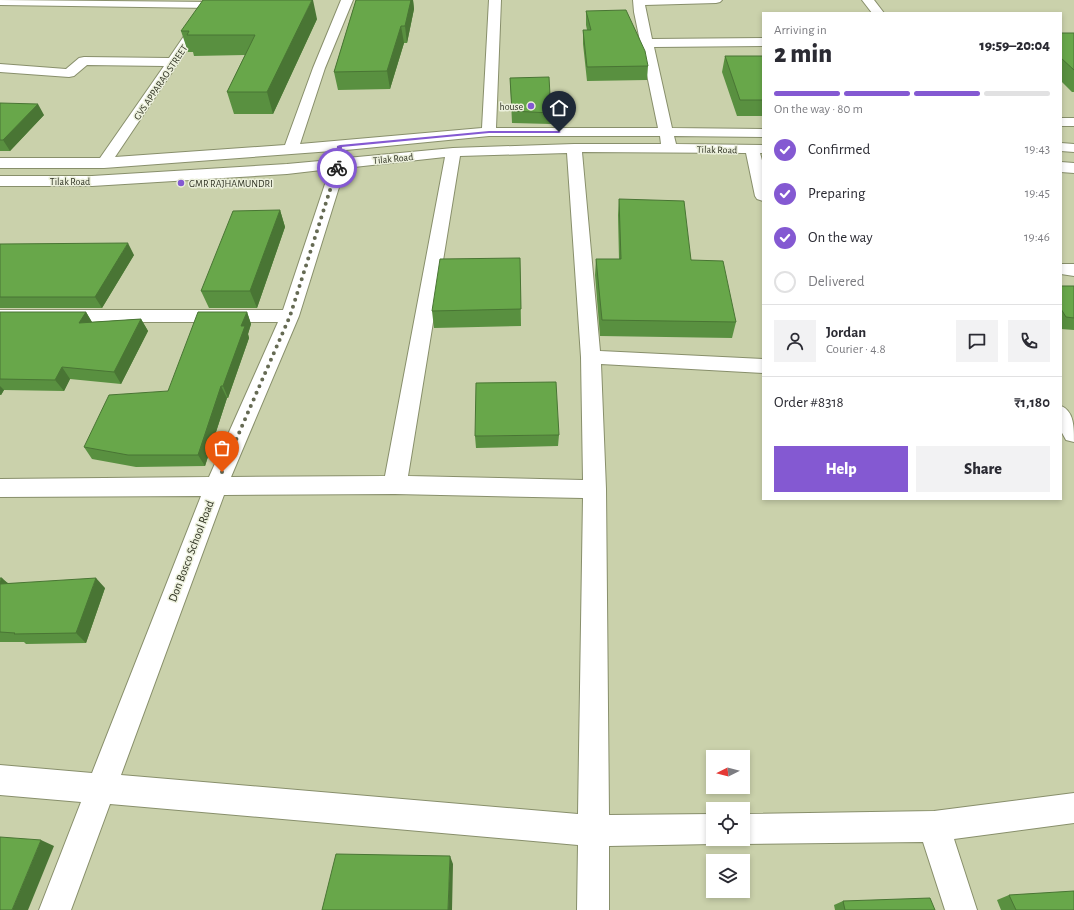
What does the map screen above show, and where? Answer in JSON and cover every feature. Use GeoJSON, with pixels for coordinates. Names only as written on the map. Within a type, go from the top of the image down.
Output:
{"type":"FeatureCollection","features":[{"type":"Feature","properties":{"kind":"street"},"geometry":{"type":"LineString","coordinates":[[291,149],[319,68],[347,0]]}},
{"type":"Feature","properties":{"kind":"street"},"geometry":{"type":"LineString","coordinates":[[489,132],[495,0]]}},
{"type":"Feature","properties":{"kind":"street"},"geometry":{"type":"LineString","coordinates":[[670,148],[640,12],[639,1],[716,0]]}},
{"type":"Feature","properties":{"kind":"street"},"geometry":{"type":"LineString","coordinates":[[868,0],[877,12]]}},
{"type":"Feature","properties":{"kind":"street"},"geometry":{"type":"LineString","coordinates":[[0,2],[214,3]]}},
{"type":"Feature","properties":{"kind":"street","name":"GVS APPARAO STREET"},"geometry":{"type":"LineString","coordinates":[[104,163],[214,3]]}},
{"type":"Feature","properties":{"kind":"street"},"geometry":{"type":"LineString","coordinates":[[647,43],[762,42]]}},
{"type":"Feature","properties":{"kind":"street"},"geometry":{"type":"LineString","coordinates":[[0,68],[69,73],[84,61],[173,62]]}},
{"type":"Feature","properties":{"kind":"street"},"geometry":{"type":"LineString","coordinates":[[1062,122],[1074,122]]}},
{"type":"Feature","properties":{"kind":"street","name":"Tilak Road"},"geometry":{"type":"LineString","coordinates":[[0,181],[92,181],[339,155],[489,132],[762,133]]}},
{"type":"Feature","properties":{"kind":"street"},"geometry":{"type":"LineString","coordinates":[[1062,147],[1074,148]]}},
{"type":"Feature","properties":{"kind":"street"},"geometry":{"type":"LineString","coordinates":[[574,148],[591,357],[595,489],[592,831],[593,910]]}},
{"type":"Feature","properties":{"kind":"street","name":"Tilak Road"},"geometry":{"type":"LineString","coordinates":[[0,163],[104,163],[291,149],[339,155],[574,148],[757,149]]}},
{"type":"Feature","properties":{"kind":"street"},"geometry":{"type":"LineString","coordinates":[[757,149],[762,188]]}},
{"type":"Feature","properties":{"kind":"street"},"geometry":{"type":"LineString","coordinates":[[395,485],[453,152]]}},
{"type":"Feature","properties":{"kind":"street","name":"Don Bosco School Road"},"geometry":{"type":"LineString","coordinates":[[55,910],[100,788],[216,486],[290,316],[339,155]]}},
{"type":"Feature","properties":{"kind":"street"},"geometry":{"type":"LineString","coordinates":[[1062,167],[1074,168]]}},
{"type":"Feature","properties":{"kind":"street"},"geometry":{"type":"LineString","coordinates":[[1062,269],[1074,270]]}},
{"type":"Feature","properties":{"kind":"street"},"geometry":{"type":"LineString","coordinates":[[0,316],[290,316]]}},
{"type":"Feature","properties":{"kind":"street"},"geometry":{"type":"LineString","coordinates":[[591,357],[762,366]]}},
{"type":"Feature","properties":{"kind":"street"},"geometry":{"type":"LineString","coordinates":[[1062,416],[1074,434]]}},
{"type":"Feature","properties":{"kind":"street"},"geometry":{"type":"LineString","coordinates":[[0,488],[395,485],[595,489]]}},
{"type":"Feature","properties":{"kind":"street"},"geometry":{"type":"LineString","coordinates":[[0,780],[592,831],[706,829]]}},
{"type":"Feature","properties":{"kind":"street"},"geometry":{"type":"LineString","coordinates":[[750,829],[934,826],[1074,808]]}},
{"type":"Feature","properties":{"kind":"street"},"geometry":{"type":"LineString","coordinates":[[934,826],[961,910]]}},
{"type":"Feature","properties":{"kind":"building"},"geometry":{"type":"Polygon","coordinates":[[[203,0],[312,0],[267,92],[227,92],[255,35],[187,35],[189,31],[181,31],[203,0]]]}},
{"type":"Feature","properties":{"kind":"building"},"geometry":{"type":"Polygon","coordinates":[[[356,0],[411,0],[405,26],[401,26],[387,71],[334,72],[356,0]]]}},
{"type":"Feature","properties":{"kind":"building"},"geometry":{"type":"Polygon","coordinates":[[[626,10],[645,51],[648,66],[587,67],[583,30],[591,30],[586,11],[626,10]]]}},
{"type":"Feature","properties":{"kind":"building"},"geometry":{"type":"Polygon","coordinates":[[[1062,33],[1074,33],[1074,70],[1062,59],[1062,33]]]}},
{"type":"Feature","properties":{"kind":"building"},"geometry":{"type":"Polygon","coordinates":[[[725,56],[762,56],[762,100],[740,100],[725,56]]]}},
{"type":"Feature","properties":{"kind":"building","name":"house"},"geometry":{"type":"Polygon","coordinates":[[[549,77],[551,113],[512,111],[510,78],[549,77]]]}},
{"type":"Feature","properties":{"kind":"building"},"geometry":{"type":"Polygon","coordinates":[[[0,103],[38,104],[3,140],[0,140],[0,103]]]}},
{"type":"Feature","properties":{"kind":"building"},"geometry":{"type":"Polygon","coordinates":[[[619,199],[684,201],[691,260],[723,261],[736,322],[602,320],[596,259],[621,259],[619,199]]]}},
{"type":"Feature","properties":{"kind":"building"},"geometry":{"type":"Polygon","coordinates":[[[280,210],[250,291],[201,291],[233,211],[280,210]]]}},
{"type":"Feature","properties":{"kind":"building"},"geometry":{"type":"Polygon","coordinates":[[[128,243],[95,297],[0,297],[0,244],[128,243]]]}},
{"type":"Feature","properties":{"kind":"building"},"geometry":{"type":"Polygon","coordinates":[[[520,258],[521,309],[432,311],[440,259],[520,258]]]}},
{"type":"Feature","properties":{"kind":"building"},"geometry":{"type":"Polygon","coordinates":[[[1062,286],[1074,286],[1074,318],[1066,317],[1062,311],[1062,286]]]}},
{"type":"Feature","properties":{"kind":"building"},"geometry":{"type":"Polygon","coordinates":[[[0,312],[86,312],[79,323],[141,319],[114,372],[62,367],[55,380],[0,379],[0,312]]]}},
{"type":"Feature","properties":{"kind":"building"},"geometry":{"type":"Polygon","coordinates":[[[198,312],[247,312],[241,326],[245,326],[223,386],[221,386],[198,455],[128,455],[84,447],[109,395],[168,391],[198,312]]]}},
{"type":"Feature","properties":{"kind":"building"},"geometry":{"type":"Polygon","coordinates":[[[556,382],[559,435],[475,436],[476,383],[556,382]]]}},
{"type":"Feature","properties":{"kind":"building"},"geometry":{"type":"Polygon","coordinates":[[[96,578],[76,633],[14,634],[15,633],[0,632],[0,584],[96,578]]]}},
{"type":"Feature","properties":{"kind":"building"},"geometry":{"type":"Polygon","coordinates":[[[0,837],[41,840],[12,910],[0,910],[0,837]]]}},
{"type":"Feature","properties":{"kind":"building"},"geometry":{"type":"Polygon","coordinates":[[[336,854],[450,856],[448,910],[322,910],[336,854]]]}},
{"type":"Feature","properties":{"kind":"building"},"geometry":{"type":"Polygon","coordinates":[[[1074,891],[1074,910],[1016,910],[1009,895],[1074,891]]]}},
{"type":"Feature","properties":{"kind":"building"},"geometry":{"type":"Polygon","coordinates":[[[930,898],[935,910],[845,910],[843,901],[930,898]]]}},
{"type":"Feature","properties":{"kind":"way so far"},"geometry":{"type":"LineString","coordinates":[[222,472],[290,316],[337,168]]}},
{"type":"Feature","properties":{"kind":"place","name":"house"},"geometry":{"type":"Point","coordinates":[531,106]}},
{"type":"Feature","properties":{"kind":"place","name":"GMR RAJHAMUNDRI"},"geometry":{"type":"Point","coordinates":[181,183]}},
{"type":"Feature","properties":{"kind":"route"},"geometry":{"type":"LineString","coordinates":[[337,168],[339,164],[340,146],[489,132],[559,132]]}}]}
